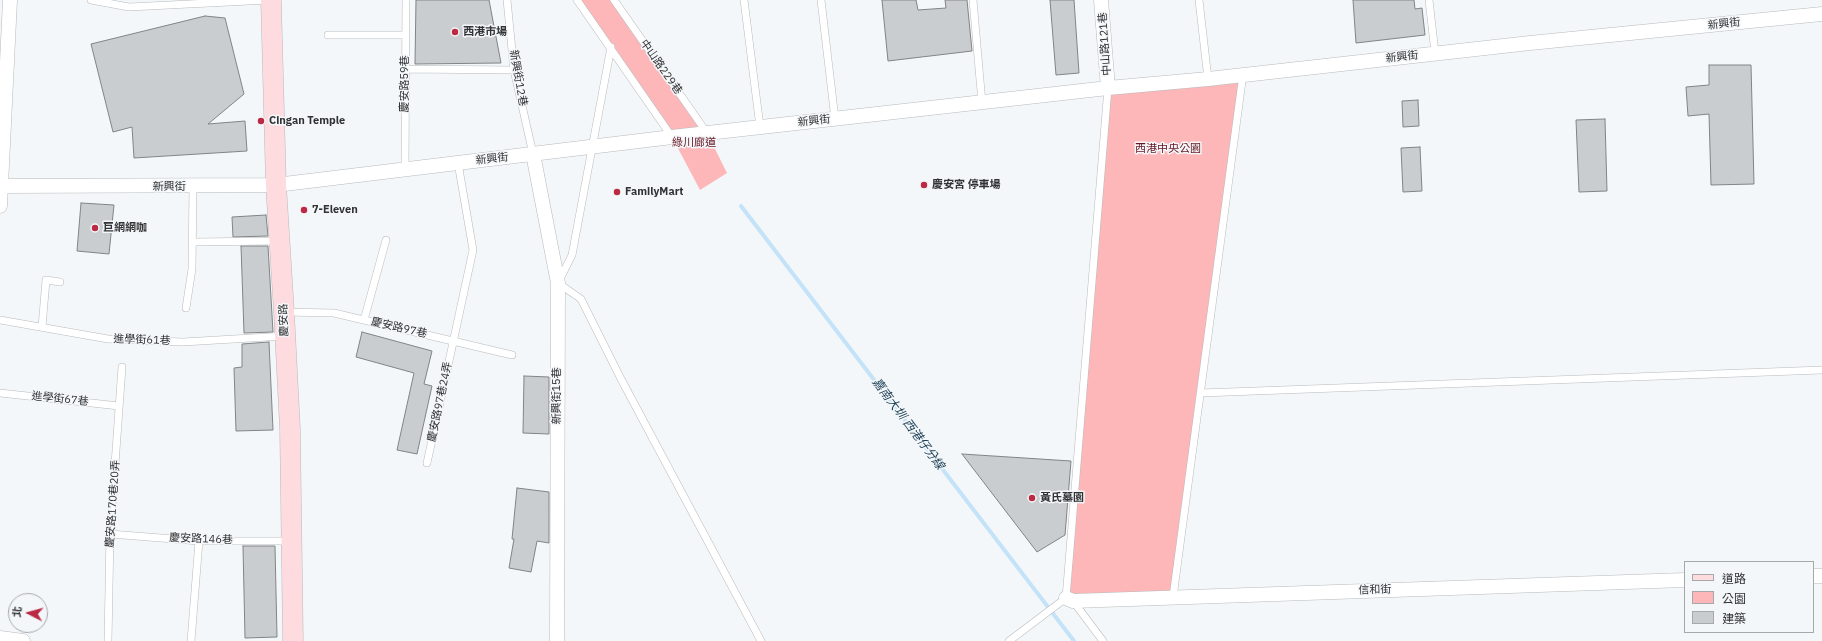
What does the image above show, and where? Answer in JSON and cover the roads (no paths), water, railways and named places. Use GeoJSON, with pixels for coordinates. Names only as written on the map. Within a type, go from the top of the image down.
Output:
{"type":"FeatureCollection","features":[{"type":"Feature","properties":{"kind":"main road","name":"慶安路"},"geometry":{"type":"LineString","coordinates":[[270,0],[276,185],[290,429],[293,641]]}},
{"type":"Feature","properties":{"kind":"street"},"geometry":{"type":"LineString","coordinates":[[0,206],[10,0]]}},
{"type":"Feature","properties":{"kind":"street","name":"中山路121巷"},"geometry":{"type":"LineString","coordinates":[[1101,0],[1108,88]]}},
{"type":"Feature","properties":{"kind":"street","name":"新興街"},"geometry":{"type":"LineString","coordinates":[[1,187],[193,187],[276,185],[672,136],[1108,88],[1208,79],[1435,53],[1822,14]]}},
{"type":"Feature","properties":{"kind":"street","name":"新興街15巷"},"geometry":{"type":"LineString","coordinates":[[533,154],[558,283],[557,641]]}},
{"type":"Feature","properties":{"kind":"street","name":"信和街"},"geometry":{"type":"LineString","coordinates":[[1070,600],[1684,580]]}},
{"type":"Feature","properties":{"kind":"street"},"geometry":{"type":"LineString","coordinates":[[0,638],[23,641]]}},
{"type":"Feature","properties":{"kind":"lane"},"geometry":{"type":"LineString","coordinates":[[90,0],[129,7],[270,0]]}},
{"type":"Feature","properties":{"kind":"lane","name":"慶安路59巷"},"geometry":{"type":"LineString","coordinates":[[405,169],[406,0]]}},
{"type":"Feature","properties":{"kind":"lane","name":"新興街12巷"},"geometry":{"type":"LineString","coordinates":[[507,0],[514,70],[533,154]]}},
{"type":"Feature","properties":{"kind":"lane"},"geometry":{"type":"LineString","coordinates":[[577,0],[672,136]]}},
{"type":"Feature","properties":{"kind":"lane","name":"中山路229巷"},"geometry":{"type":"LineString","coordinates":[[614,0],[708,133]]}},
{"type":"Feature","properties":{"kind":"lane"},"geometry":{"type":"LineString","coordinates":[[744,0],[760,127]]}},
{"type":"Feature","properties":{"kind":"lane"},"geometry":{"type":"LineString","coordinates":[[821,0],[835,119]]}},
{"type":"Feature","properties":{"kind":"lane"},"geometry":{"type":"LineString","coordinates":[[973,0],[982,103]]}},
{"type":"Feature","properties":{"kind":"lane"},"geometry":{"type":"LineString","coordinates":[[1199,0],[1208,79]]}},
{"type":"Feature","properties":{"kind":"lane"},"geometry":{"type":"LineString","coordinates":[[1429,0],[1435,53]]}},
{"type":"Feature","properties":{"kind":"lane"},"geometry":{"type":"LineString","coordinates":[[328,35],[405,35]]}},
{"type":"Feature","properties":{"kind":"lane"},"geometry":{"type":"LineString","coordinates":[[611,47],[591,146],[572,255],[558,283],[581,299],[621,379],[762,641]]}},
{"type":"Feature","properties":{"kind":"lane"},"geometry":{"type":"LineString","coordinates":[[405,69],[514,70]]}},
{"type":"Feature","properties":{"kind":"lane"},"geometry":{"type":"LineString","coordinates":[[1173,597],[1244,74]]}},
{"type":"Feature","properties":{"kind":"lane"},"geometry":{"type":"LineString","coordinates":[[1103,641],[1070,600],[1108,88]]}},
{"type":"Feature","properties":{"kind":"lane","name":"慶安路97巷24弄"},"geometry":{"type":"LineString","coordinates":[[427,463],[473,250],[458,162]]}},
{"type":"Feature","properties":{"kind":"lane"},"geometry":{"type":"LineString","coordinates":[[186,308],[192,269],[193,187]]}},
{"type":"Feature","properties":{"kind":"lane"},"geometry":{"type":"LineString","coordinates":[[364,320],[386,240]]}},
{"type":"Feature","properties":{"kind":"lane"},"geometry":{"type":"LineString","coordinates":[[193,242],[280,241]]}},
{"type":"Feature","properties":{"kind":"lane"},"geometry":{"type":"LineString","coordinates":[[42,327],[46,280],[60,282]]}},
{"type":"Feature","properties":{"kind":"lane","name":"慶安路97巷"},"geometry":{"type":"LineString","coordinates":[[284,312],[334,313],[512,355]]}},
{"type":"Feature","properties":{"kind":"lane","name":"進學街61巷"},"geometry":{"type":"LineString","coordinates":[[0,320],[116,339],[183,342],[285,336]]}},
{"type":"Feature","properties":{"kind":"lane","name":"慶安路170巷20弄"},"geometry":{"type":"LineString","coordinates":[[108,641],[110,534],[122,367]]}},
{"type":"Feature","properties":{"kind":"lane"},"geometry":{"type":"LineString","coordinates":[[1202,392],[1822,370]]}},
{"type":"Feature","properties":{"kind":"lane","name":"進學街67巷"},"geometry":{"type":"LineString","coordinates":[[0,393],[119,406]]}},
{"type":"Feature","properties":{"kind":"lane","name":"慶安路146巷"},"geometry":{"type":"LineString","coordinates":[[110,534],[199,541],[292,541]]}},
{"type":"Feature","properties":{"kind":"lane"},"geometry":{"type":"LineString","coordinates":[[191,641],[199,541]]}},
{"type":"Feature","properties":{"kind":"lane"},"geometry":{"type":"LineString","coordinates":[[1009,641],[1039,619],[1070,600]]}},
{"type":"Feature","properties":{"kind":"waterway","name":"嘉南大圳 西港仔分線"},"geometry":{"type":"LineString","coordinates":[[741,206],[1074,641]]}},
{"type":"Feature","properties":{"kind":"place","name":"西港市場"},"geometry":{"type":"Point","coordinates":[455,32]}},
{"type":"Feature","properties":{"kind":"place","name":"Cingan Temple"},"geometry":{"type":"Point","coordinates":[261,121]}},
{"type":"Feature","properties":{"kind":"place","name":"慶安宮 停車場"},"geometry":{"type":"Point","coordinates":[924,185]}},
{"type":"Feature","properties":{"kind":"place","name":"FamilyMart"},"geometry":{"type":"Point","coordinates":[617,192]}},
{"type":"Feature","properties":{"kind":"place","name":"7-Eleven"},"geometry":{"type":"Point","coordinates":[304,210]}},
{"type":"Feature","properties":{"kind":"place","name":"巨網網咖"},"geometry":{"type":"Point","coordinates":[95,228]}},
{"type":"Feature","properties":{"kind":"place","name":"黃氏墓園"},"geometry":{"type":"Point","coordinates":[1032,498]}},
{"type":"Feature","properties":{"kind":"park label","name":"綠川廊道"},"geometry":{"type":"Point","coordinates":[694,143]}},
{"type":"Feature","properties":{"kind":"park label","name":"西港中央公園"},"geometry":{"type":"Point","coordinates":[1168,149]}}]}
